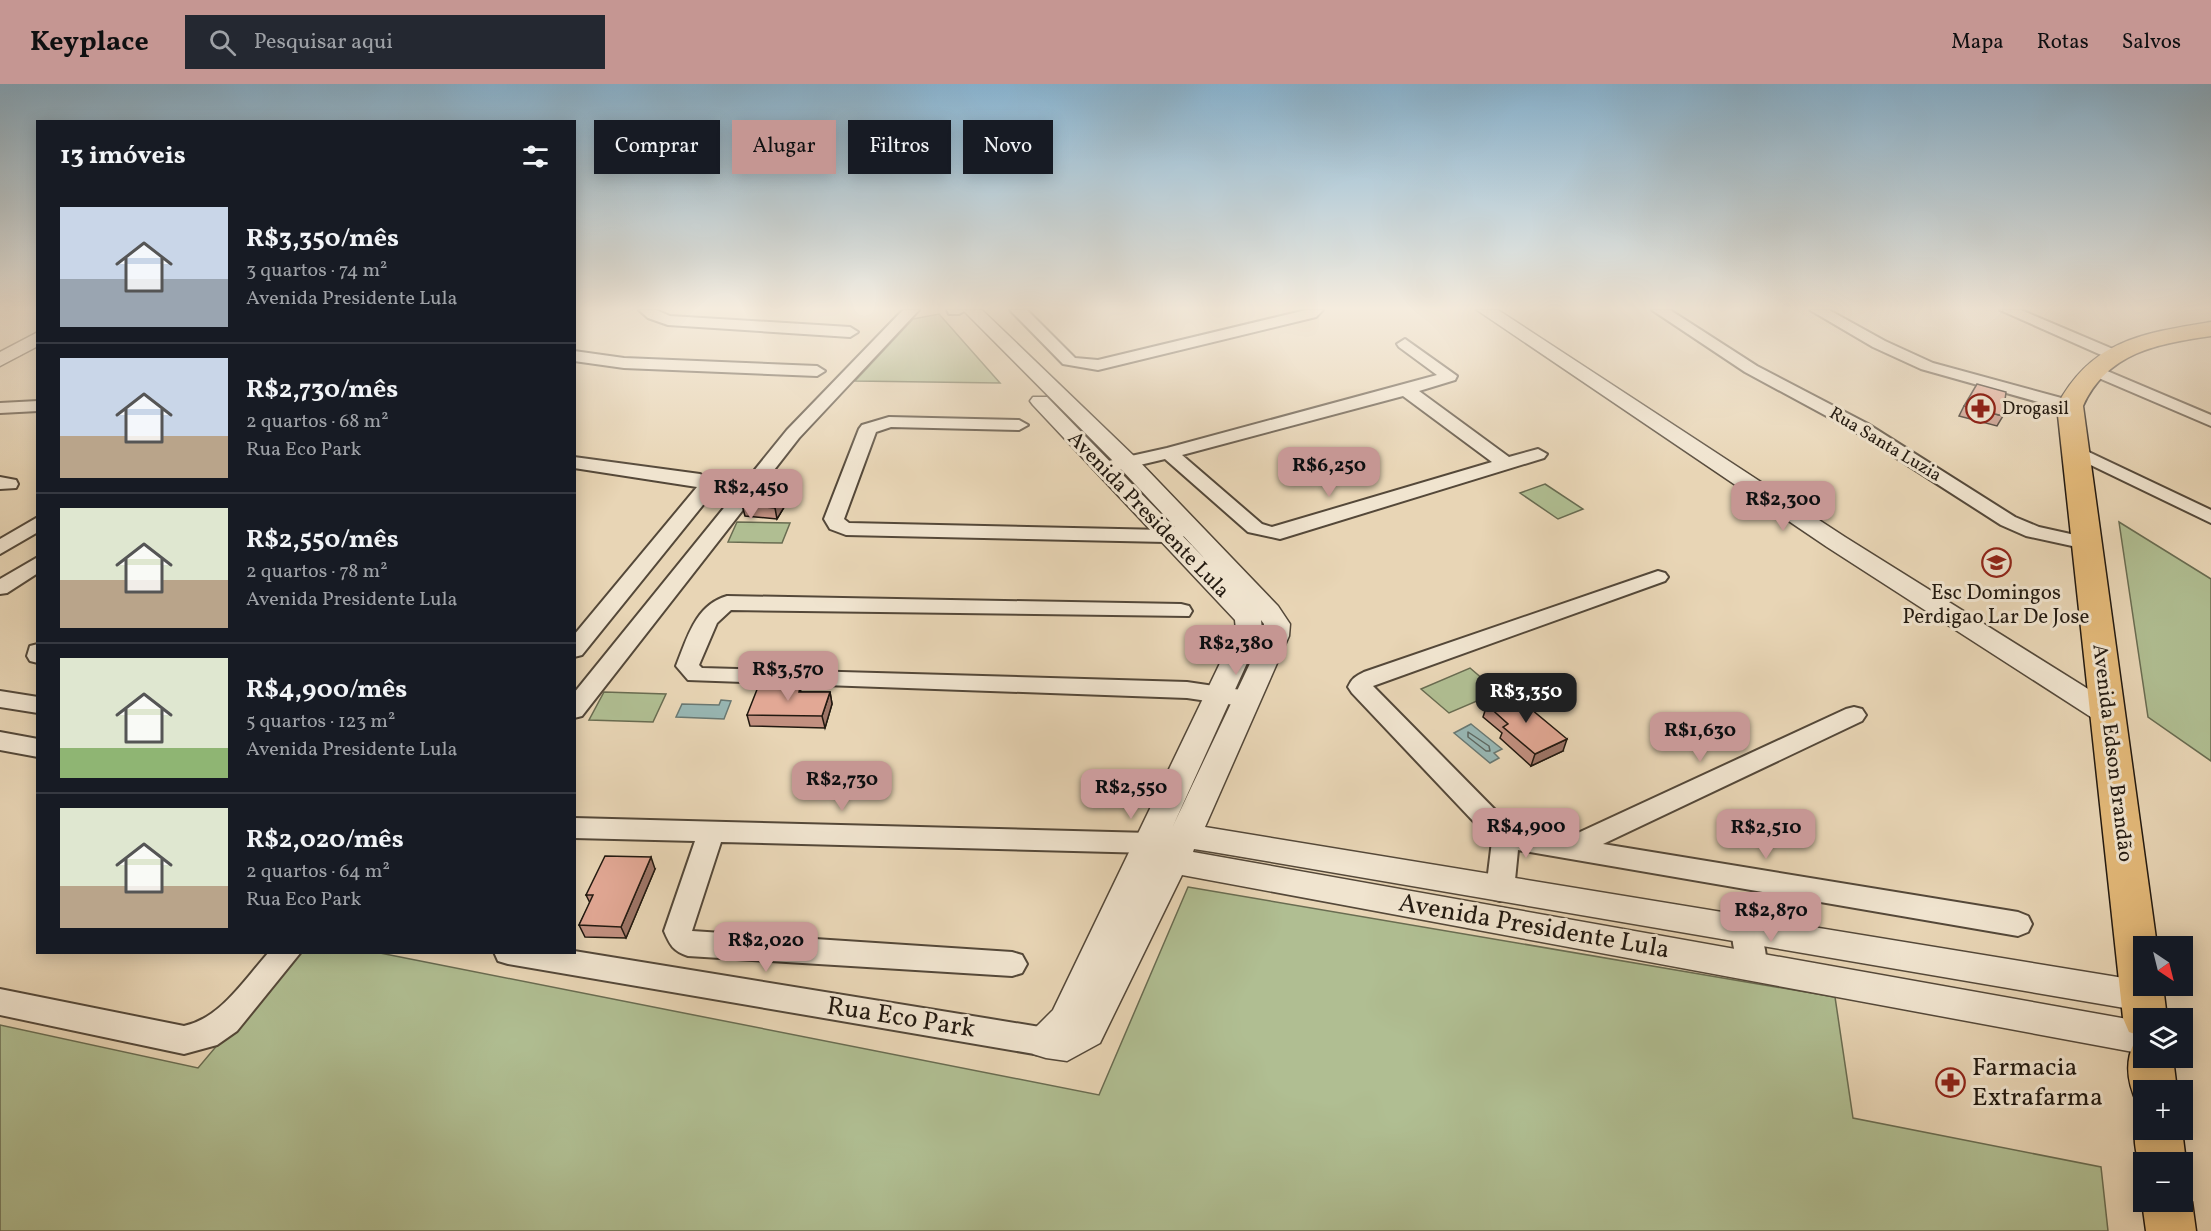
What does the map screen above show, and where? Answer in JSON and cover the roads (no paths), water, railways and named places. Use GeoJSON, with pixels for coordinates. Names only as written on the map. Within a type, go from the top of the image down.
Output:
{"type":"FeatureCollection","features":[{"type":"Feature","properties":{"kind":"main road"},"geometry":{"type":"LineString","coordinates":[[2070,406],[2080,385],[2102,364]]}},
{"type":"Feature","properties":{"kind":"main road","name":"Avenida Edson Brandão"},"geometry":{"type":"LineString","coordinates":[[2070,406],[2144,1007]]}},
{"type":"Feature","properties":{"kind":"main road"},"geometry":{"type":"LineString","coordinates":[[2168,1212],[2171,1231]]}},
{"type":"Feature","properties":{"kind":"street"},"geometry":{"type":"LineString","coordinates":[[637,364],[817,371]]}},
{"type":"Feature","properties":{"kind":"street"},"geometry":{"type":"LineString","coordinates":[[576,707],[793,434],[860,364]]}},
{"type":"Feature","properties":{"kind":"street","name":"Avenida Presidente Lula"},"geometry":{"type":"LineString","coordinates":[[1013,364],[1178,532],[1248,619],[1249,630],[1218,693],[1169,847]]}},
{"type":"Feature","properties":{"kind":"street"},"geometry":{"type":"LineString","coordinates":[[1114,465],[1169,453],[1406,390],[1449,376],[1432,364]]}},
{"type":"Feature","properties":{"kind":"street"},"geometry":{"type":"LineString","coordinates":[[1567,364],[1836,542],[2107,714]]}},
{"type":"Feature","properties":{"kind":"street","name":"Rua Santa Luzia"},"geometry":{"type":"LineString","coordinates":[[1743,364],[1862,428],[2008,521],[2033,532],[2086,543]]}},
{"type":"Feature","properties":{"kind":"street"},"geometry":{"type":"LineString","coordinates":[[1922,364],[2070,406]]}},
{"type":"Feature","properties":{"kind":"street"},"geometry":{"type":"LineString","coordinates":[[2093,370],[2211,421]]}},
{"type":"Feature","properties":{"kind":"street"},"geometry":{"type":"LineString","coordinates":[[1406,390],[1505,463]]}},
{"type":"Feature","properties":{"kind":"street"},"geometry":{"type":"LineString","coordinates":[[0,408],[36,406]]}},
{"type":"Feature","properties":{"kind":"street"},"geometry":{"type":"LineString","coordinates":[[1019,425],[889,422],[876,424],[868,429],[864,439],[834,519],[837,525],[846,529],[1178,532]]}},
{"type":"Feature","properties":{"kind":"street"},"geometry":{"type":"LineString","coordinates":[[2074,450],[2211,517]]}},
{"type":"Feature","properties":{"kind":"street"},"geometry":{"type":"LineString","coordinates":[[1169,453],[1255,528],[1270,533],[1280,533],[1538,454]]}},
{"type":"Feature","properties":{"kind":"street"},"geometry":{"type":"LineString","coordinates":[[576,462],[700,480],[706,485],[706,490],[576,648]]}},
{"type":"Feature","properties":{"kind":"street"},"geometry":{"type":"LineString","coordinates":[[0,548],[36,524]]}},
{"type":"Feature","properties":{"kind":"street","name":"Avenida Presidente Lula"},"geometry":{"type":"LineString","coordinates":[[1046,1042],[1067,1044],[1087,1032],[1169,847],[1248,699],[1276,636],[1277,624],[1269,612],[1178,532]]}},
{"type":"Feature","properties":{"kind":"street"},"geometry":{"type":"LineString","coordinates":[[0,588],[36,564]]}},
{"type":"Feature","properties":{"kind":"street"},"geometry":{"type":"LineString","coordinates":[[1658,578],[1362,682],[1363,693],[1506,838],[1566,850],[2018,924]]}},
{"type":"Feature","properties":{"kind":"street"},"geometry":{"type":"LineString","coordinates":[[1181,612],[727,603],[718,606],[711,614],[687,666],[696,675],[1218,693],[1248,699]]}},
{"type":"Feature","properties":{"kind":"street"},"geometry":{"type":"LineString","coordinates":[[0,699],[36,705]]}},
{"type":"Feature","properties":{"kind":"street"},"geometry":{"type":"LineString","coordinates":[[1566,850],[1854,715]]}},
{"type":"Feature","properties":{"kind":"street"},"geometry":{"type":"LineString","coordinates":[[0,741],[36,748]]}},
{"type":"Feature","properties":{"kind":"street"},"geometry":{"type":"LineString","coordinates":[[576,828],[712,830],[1169,847]]}},
{"type":"Feature","properties":{"kind":"street"},"geometry":{"type":"LineString","coordinates":[[712,830],[678,931],[682,940],[688,944],[1012,964]]}},
{"type":"Feature","properties":{"kind":"street"},"geometry":{"type":"LineString","coordinates":[[1500,890],[1506,838]]}},
{"type":"Feature","properties":{"kind":"street","name":"Avenida Presidente Lula"},"geometry":{"type":"LineString","coordinates":[[1169,847],[1500,890],[1745,929],[2144,1007]]}},
{"type":"Feature","properties":{"kind":"street","name":"Avenida Presidente Lula"},"geometry":{"type":"LineString","coordinates":[[1169,847],[1752,966],[2133,1036]]}},
{"type":"Feature","properties":{"kind":"street"},"geometry":{"type":"LineString","coordinates":[[1745,929],[1752,966]]}},
{"type":"Feature","properties":{"kind":"street"},"geometry":{"type":"LineString","coordinates":[[0,1002],[184,1040],[206,1035],[226,1022],[285,954]]}},
{"type":"Feature","properties":{"kind":"street","name":"Rua Eco Park"},"geometry":{"type":"LineString","coordinates":[[520,954],[1046,1042]]}},
{"type":"Feature","properties":{"kind":"water"},"geometry":{"type":"Polygon","coordinates":[[[721,700],[731,701],[724,719],[676,717],[682,704],[719,705],[721,700]]]}},
{"type":"Feature","properties":{"kind":"water"},"geometry":{"type":"Polygon","coordinates":[[[1471,724],[1502,749],[1494,753],[1499,758],[1490,763],[1454,733],[1471,724]]]}},
{"type":"Feature","properties":{"kind":"place","name":"Drogasil"},"geometry":{"type":"Point","coordinates":[1981,409]}},
{"type":"Feature","properties":{"kind":"place","name":"Esc Domingos Perdigao Lar De Jose"},"geometry":{"type":"Point","coordinates":[1996,562]}},
{"type":"Feature","properties":{"kind":"place","name":"Farmacia Extrafarma"},"geometry":{"type":"Point","coordinates":[1951,1083]}}]}
